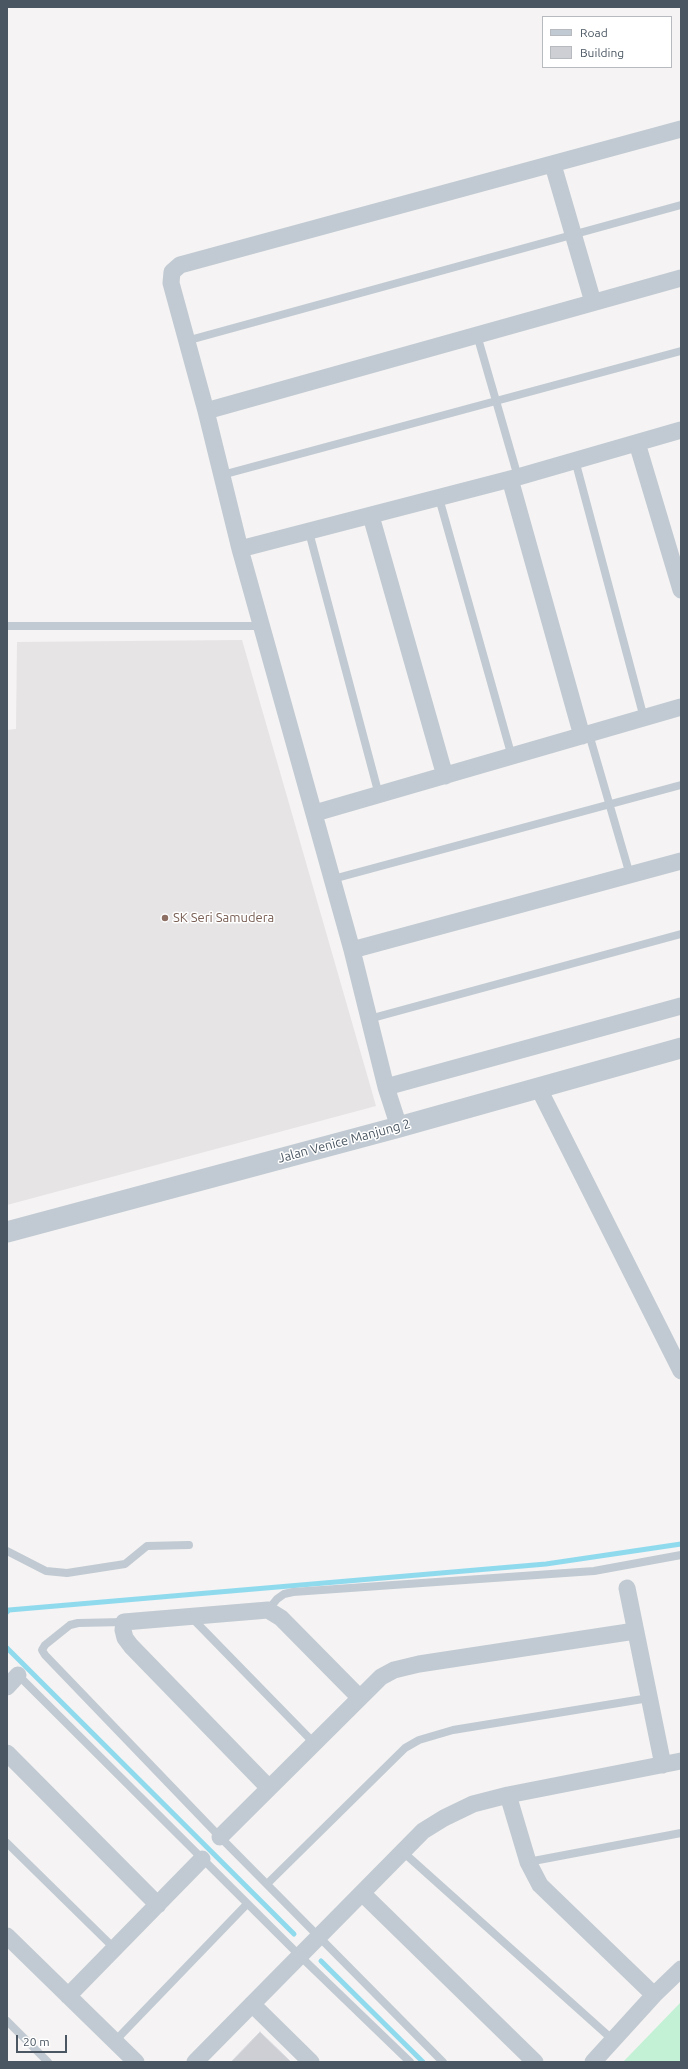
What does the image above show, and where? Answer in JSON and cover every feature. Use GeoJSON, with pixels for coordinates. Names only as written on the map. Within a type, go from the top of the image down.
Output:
{"type":"FeatureCollection","features":[{"type":"Feature","properties":{"kind":"street"},"geometry":{"type":"LineString","coordinates":[[399,1127],[386,1087],[352,950],[315,813],[240,550],[206,411],[171,283],[172,272],[180,265],[681,129]]}},
{"type":"Feature","properties":{"kind":"street"},"geometry":{"type":"LineString","coordinates":[[553,164],[593,302]]}},
{"type":"Feature","properties":{"kind":"street"},"geometry":{"type":"LineString","coordinates":[[206,411],[681,278]]}},
{"type":"Feature","properties":{"kind":"street"},"geometry":{"type":"LineString","coordinates":[[240,550],[514,478],[681,430]]}},
{"type":"Feature","properties":{"kind":"street"},"geometry":{"type":"LineString","coordinates":[[637,443],[681,590]]}},
{"type":"Feature","properties":{"kind":"street"},"geometry":{"type":"LineString","coordinates":[[514,478],[586,735]]}},
{"type":"Feature","properties":{"kind":"street"},"geometry":{"type":"LineString","coordinates":[[371,516],[445,776]]}},
{"type":"Feature","properties":{"kind":"street"},"geometry":{"type":"LineString","coordinates":[[315,813],[681,707]]}},
{"type":"Feature","properties":{"kind":"street"},"geometry":{"type":"LineString","coordinates":[[352,950],[681,861]]}},
{"type":"Feature","properties":{"kind":"street"},"geometry":{"type":"LineString","coordinates":[[386,1087],[681,1006]]}},
{"type":"Feature","properties":{"kind":"street","name":"Jalan Venice Manjung 2"},"geometry":{"type":"LineString","coordinates":[[7,1232],[399,1127],[681,1048]]}},
{"type":"Feature","properties":{"kind":"street"},"geometry":{"type":"LineString","coordinates":[[538,1087],[681,1371]]}},
{"type":"Feature","properties":{"kind":"street"},"geometry":{"type":"LineString","coordinates":[[627,1588],[663,1765]]}},
{"type":"Feature","properties":{"kind":"street"},"geometry":{"type":"LineString","coordinates":[[269,1788],[131,1646],[125,1638],[123,1630],[124,1622],[268,1610],[281,1618],[360,1698]]}},
{"type":"Feature","properties":{"kind":"street"},"geometry":{"type":"LineString","coordinates":[[220,1837],[381,1677],[394,1670],[419,1664],[635,1630]]}},
{"type":"Feature","properties":{"kind":"street"},"geometry":{"type":"LineString","coordinates":[[7,1753],[158,1905]]}},
{"type":"Feature","properties":{"kind":"street"},"geometry":{"type":"LineString","coordinates":[[195,2062],[423,1831],[444,1818],[474,1804],[508,1794],[681,1761]]}},
{"type":"Feature","properties":{"kind":"street"},"geometry":{"type":"LineString","coordinates":[[508,1794],[528,1862],[540,1885],[654,1995]]}},
{"type":"Feature","properties":{"kind":"street"},"geometry":{"type":"LineString","coordinates":[[68,1996],[202,1859]]}},
{"type":"Feature","properties":{"kind":"street"},"geometry":{"type":"LineString","coordinates":[[362,1894],[535,2062]]}},
{"type":"Feature","properties":{"kind":"street"},"geometry":{"type":"LineString","coordinates":[[7,1936],[136,2062]]}},
{"type":"Feature","properties":{"kind":"street"},"geometry":{"type":"LineString","coordinates":[[593,2062],[654,1995],[681,1969]]}},
{"type":"Feature","properties":{"kind":"street"},"geometry":{"type":"LineString","coordinates":[[252,2004],[311,2062]]}},
{"type":"Feature","properties":{"kind":"lane"},"geometry":{"type":"LineString","coordinates":[[186,341],[574,236],[681,205]]}},
{"type":"Feature","properties":{"kind":"lane"},"geometry":{"type":"LineString","coordinates":[[477,335],[496,402],[514,478]]}},
{"type":"Feature","properties":{"kind":"lane"},"geometry":{"type":"LineString","coordinates":[[222,476],[681,350]]}},
{"type":"Feature","properties":{"kind":"lane"},"geometry":{"type":"LineString","coordinates":[[575,460],[644,718]]}},
{"type":"Feature","properties":{"kind":"lane"},"geometry":{"type":"LineString","coordinates":[[439,498],[512,757]]}},
{"type":"Feature","properties":{"kind":"lane"},"geometry":{"type":"LineString","coordinates":[[308,532],[379,795]]}},
{"type":"Feature","properties":{"kind":"lane"},"geometry":{"type":"LineString","coordinates":[[7,626],[261,626]]}},
{"type":"Feature","properties":{"kind":"lane"},"geometry":{"type":"LineString","coordinates":[[586,735],[610,804],[630,875]]}},
{"type":"Feature","properties":{"kind":"lane"},"geometry":{"type":"LineString","coordinates":[[333,879],[681,785]]}},
{"type":"Feature","properties":{"kind":"lane"},"geometry":{"type":"LineString","coordinates":[[369,1019],[681,934]]}},
{"type":"Feature","properties":{"kind":"lane"},"geometry":{"type":"LineString","coordinates":[[7,1551],[46,1571],[67,1573],[125,1564],[147,1546],[189,1545]]}},
{"type":"Feature","properties":{"kind":"lane"},"geometry":{"type":"LineString","coordinates":[[268,1610],[280,1597],[293,1592],[594,1571],[681,1555]]}},
{"type":"Feature","properties":{"kind":"lane"},"geometry":{"type":"LineString","coordinates":[[190,1616],[315,1744]]}},
{"type":"Feature","properties":{"kind":"lane"},"geometry":{"type":"LineString","coordinates":[[124,1622],[78,1623],[70,1626],[45,1644],[42,1650],[44,1656],[220,1837],[320,1936],[396,2017],[443,2062]]}},
{"type":"Feature","properties":{"kind":"lane"},"geometry":{"type":"LineString","coordinates":[[13,1681],[202,1859],[410,2062]]}},
{"type":"Feature","properties":{"kind":"lane"},"geometry":{"type":"LineString","coordinates":[[267,1884],[405,1748],[419,1740],[453,1730],[649,1698]]}},
{"type":"Feature","properties":{"kind":"lane"},"geometry":{"type":"LineString","coordinates":[[528,1862],[681,1833]]}},
{"type":"Feature","properties":{"kind":"lane"},"geometry":{"type":"LineString","coordinates":[[7,1843],[115,1949]]}},
{"type":"Feature","properties":{"kind":"lane"},"geometry":{"type":"LineString","coordinates":[[403,1852],[613,2040]]}},
{"type":"Feature","properties":{"kind":"lane"},"geometry":{"type":"LineString","coordinates":[[115,2041],[247,1904]]}},
{"type":"Feature","properties":{"kind":"lane"},"geometry":{"type":"LineString","coordinates":[[7,2021],[48,2062]]}},
{"type":"Feature","properties":{"kind":"shaded area","name":"SK Seri Samudera"},"geometry":{"type":"Polygon","coordinates":[[[242,640],[376,1106],[7,1205],[7,730],[16,729],[17,642],[242,640]]]}},
{"type":"Feature","properties":{"kind":"green space"},"geometry":{"type":"Polygon","coordinates":[[[681,2002],[681,2062],[623,2062],[681,2002]]]}},
{"type":"Feature","properties":{"kind":"building"},"geometry":{"type":"Polygon","coordinates":[[[260,2032],[291,2062],[231,2062],[260,2032]]]}},
{"type":"Feature","properties":{"kind":"waterway"},"geometry":{"type":"LineString","coordinates":[[7,1612],[9,1610],[546,1564],[681,1544]]}},
{"type":"Feature","properties":{"kind":"waterway"},"geometry":{"type":"LineString","coordinates":[[7,1648],[294,1934]]}},
{"type":"Feature","properties":{"kind":"waterway"},"geometry":{"type":"LineString","coordinates":[[321,1961],[423,2062]]}},
{"type":"Feature","properties":{"kind":"place","name":"SK Seri Samudera"},"geometry":{"type":"Point","coordinates":[165,918]}}]}
